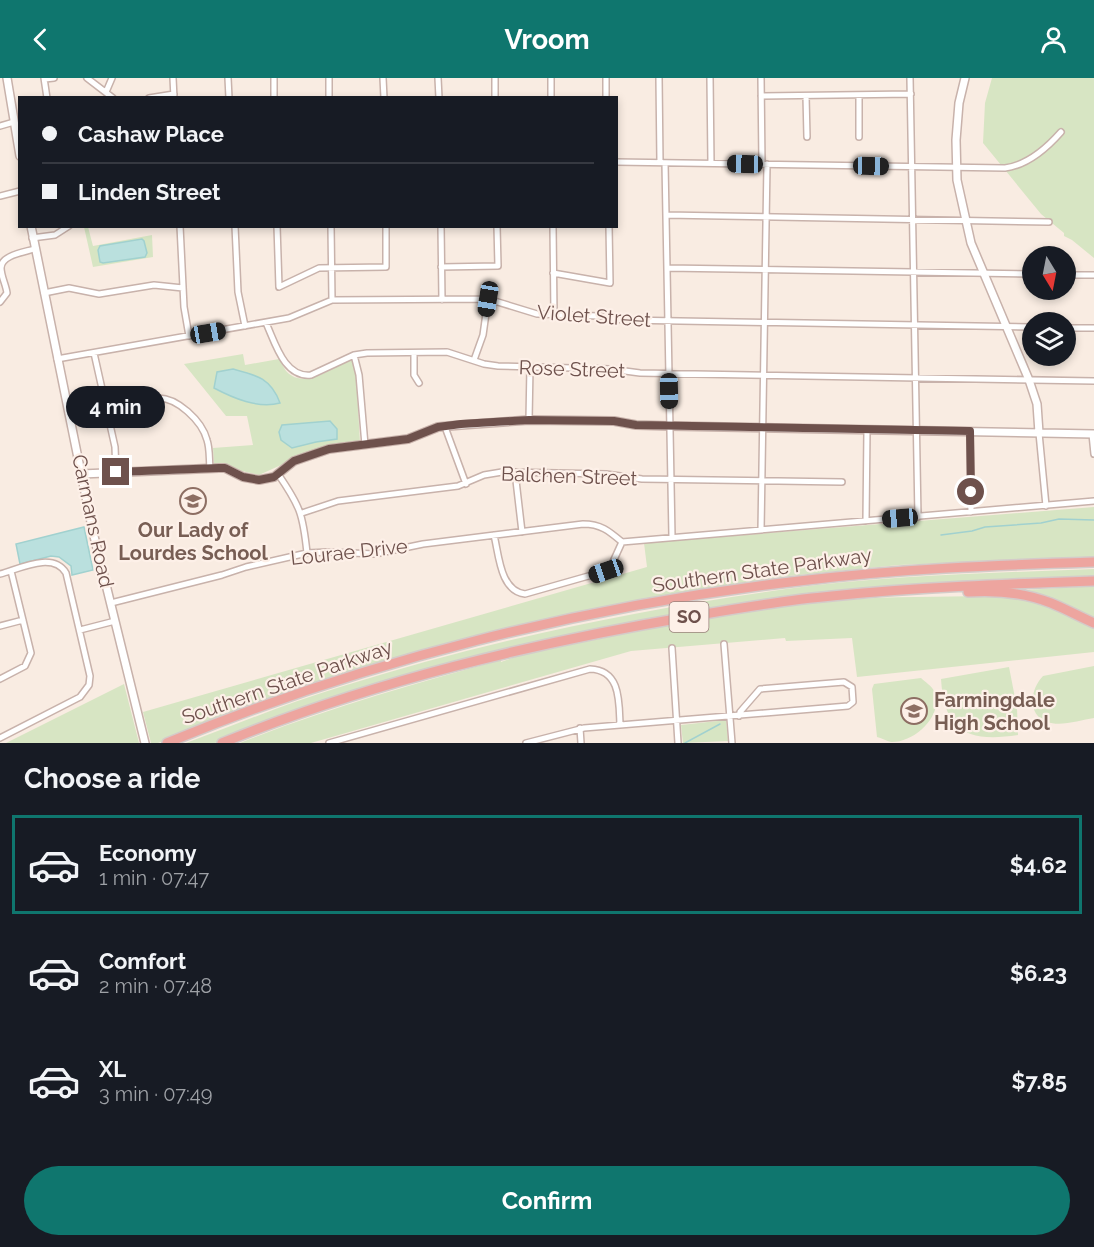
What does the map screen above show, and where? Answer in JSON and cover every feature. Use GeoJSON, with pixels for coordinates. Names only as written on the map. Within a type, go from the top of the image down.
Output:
{"type":"FeatureCollection","features":[{"type":"Feature","properties":{"kind":"highway","name":"Southern State Parkway"},"geometry":{"type":"LineString","coordinates":[[167,743],[256,709],[384,667],[500,635],[611,610],[715,592],[840,576],[995,565],[1094,562]]}},
{"type":"Feature","properties":{"kind":"highway","name":"Southern State Parkway"},"geometry":{"type":"LineString","coordinates":[[222,743],[389,685],[547,643],[637,625],[748,606],[869,592],[1094,581]]}},
{"type":"Feature","properties":{"kind":"highway"},"geometry":{"type":"LineString","coordinates":[[869,592],[1010,593],[1051,603],[1094,623]]}},
{"type":"Feature","properties":{"kind":"street"},"geometry":{"type":"LineString","coordinates":[[7,78],[18,145]]}},
{"type":"Feature","properties":{"kind":"street"},"geometry":{"type":"LineString","coordinates":[[47,96],[44,79],[54,78]]}},
{"type":"Feature","properties":{"kind":"street"},"geometry":{"type":"LineString","coordinates":[[87,78],[111,96]]}},
{"type":"Feature","properties":{"kind":"street"},"geometry":{"type":"LineString","coordinates":[[106,92],[112,78]]}},
{"type":"Feature","properties":{"kind":"street"},"geometry":{"type":"LineString","coordinates":[[173,78],[174,95]]}},
{"type":"Feature","properties":{"kind":"street"},"geometry":{"type":"LineString","coordinates":[[228,78],[229,96]]}},
{"type":"Feature","properties":{"kind":"street"},"geometry":{"type":"LineString","coordinates":[[274,78],[274,96]]}},
{"type":"Feature","properties":{"kind":"street"},"geometry":{"type":"LineString","coordinates":[[329,78],[329,96]]}},
{"type":"Feature","properties":{"kind":"street"},"geometry":{"type":"LineString","coordinates":[[383,78],[384,96]]}},
{"type":"Feature","properties":{"kind":"street"},"geometry":{"type":"LineString","coordinates":[[438,78],[439,96]]}},
{"type":"Feature","properties":{"kind":"street"},"geometry":{"type":"LineString","coordinates":[[495,78],[495,96]]}},
{"type":"Feature","properties":{"kind":"street"},"geometry":{"type":"LineString","coordinates":[[551,78],[552,96]]}},
{"type":"Feature","properties":{"kind":"street"},"geometry":{"type":"LineString","coordinates":[[606,78],[606,96]]}},
{"type":"Feature","properties":{"kind":"street"},"geometry":{"type":"LineString","coordinates":[[659,78],[666,215],[672,537]]}},
{"type":"Feature","properties":{"kind":"street"},"geometry":{"type":"LineString","coordinates":[[710,78],[711,163]]}},
{"type":"Feature","properties":{"kind":"street"},"geometry":{"type":"LineString","coordinates":[[761,78],[767,217],[761,530]]}},
{"type":"Feature","properties":{"kind":"street"},"geometry":{"type":"LineString","coordinates":[[910,78],[918,517]]}},
{"type":"Feature","properties":{"kind":"street"},"geometry":{"type":"LineString","coordinates":[[965,78],[958,103],[957,180],[971,243],[1037,404],[1046,506]]}},
{"type":"Feature","properties":{"kind":"street"},"geometry":{"type":"LineString","coordinates":[[761,96],[911,94]]}},
{"type":"Feature","properties":{"kind":"street"},"geometry":{"type":"LineString","coordinates":[[859,95],[859,137]]}},
{"type":"Feature","properties":{"kind":"street"},"geometry":{"type":"LineString","coordinates":[[806,96],[807,138]]}},
{"type":"Feature","properties":{"kind":"street"},"geometry":{"type":"LineString","coordinates":[[0,126],[14,122]]}},
{"type":"Feature","properties":{"kind":"street"},"geometry":{"type":"LineString","coordinates":[[618,162],[1005,168],[1019,165],[1050,145],[1062,132]]}},
{"type":"Feature","properties":{"kind":"street"},"geometry":{"type":"LineString","coordinates":[[0,196],[18,192]]}},
{"type":"Feature","properties":{"kind":"street"},"geometry":{"type":"LineString","coordinates":[[666,215],[1049,222]]}},
{"type":"Feature","properties":{"kind":"street","name":"Carmans Road"},"geometry":{"type":"LineString","coordinates":[[31,228],[93,532],[145,741]]}},
{"type":"Feature","properties":{"kind":"street"},"geometry":{"type":"LineString","coordinates":[[32,238],[55,235],[66,228]]}},
{"type":"Feature","properties":{"kind":"street"},"geometry":{"type":"LineString","coordinates":[[180,228],[184,307],[189,336]]}},
{"type":"Feature","properties":{"kind":"street"},"geometry":{"type":"LineString","coordinates":[[235,228],[238,292],[244,326]]}},
{"type":"Feature","properties":{"kind":"street"},"geometry":{"type":"LineString","coordinates":[[277,228],[279,287],[320,268],[386,267],[386,228]]}},
{"type":"Feature","properties":{"kind":"street"},"geometry":{"type":"LineString","coordinates":[[331,228],[332,300]]}},
{"type":"Feature","properties":{"kind":"street"},"geometry":{"type":"LineString","coordinates":[[441,228],[442,300]]}},
{"type":"Feature","properties":{"kind":"street"},"geometry":{"type":"LineString","coordinates":[[441,267],[498,266],[498,228]]}},
{"type":"Feature","properties":{"kind":"street"},"geometry":{"type":"LineString","coordinates":[[553,228],[554,314]]}},
{"type":"Feature","properties":{"kind":"street"},"geometry":{"type":"LineString","coordinates":[[553,273],[610,284],[609,228]]}},
{"type":"Feature","properties":{"kind":"street"},"geometry":{"type":"LineString","coordinates":[[0,302],[7,293],[1,268],[2,263],[12,255],[34,249]]}},
{"type":"Feature","properties":{"kind":"street"},"geometry":{"type":"LineString","coordinates":[[667,268],[1022,274]]}},
{"type":"Feature","properties":{"kind":"street"},"geometry":{"type":"LineString","coordinates":[[1076,274],[1094,275]]}},
{"type":"Feature","properties":{"kind":"street"},"geometry":{"type":"LineString","coordinates":[[44,293],[69,288],[99,294],[154,285],[183,288]]}},
{"type":"Feature","properties":{"kind":"street"},"geometry":{"type":"LineString","coordinates":[[474,360],[483,334],[488,299]]}},
{"type":"Feature","properties":{"kind":"street","name":"Violet Street"},"geometry":{"type":"LineString","coordinates":[[57,359],[266,323],[289,318],[332,300],[488,299],[537,314],[668,321],[1022,327]]}},
{"type":"Feature","properties":{"kind":"street","name":"Rose Street"},"geometry":{"type":"LineString","coordinates":[[266,323],[286,365],[298,375],[311,375],[354,355],[366,353],[447,352],[498,366],[610,369],[640,373],[1094,381]]}},
{"type":"Feature","properties":{"kind":"street"},"geometry":{"type":"LineString","coordinates":[[1076,328],[1094,328]]}},
{"type":"Feature","properties":{"kind":"street"},"geometry":{"type":"LineString","coordinates":[[414,352],[414,375],[419,383]]}},
{"type":"Feature","properties":{"kind":"street"},"geometry":{"type":"LineString","coordinates":[[94,353],[115,447],[116,472]]}},
{"type":"Feature","properties":{"kind":"street"},"geometry":{"type":"LineString","coordinates":[[354,355],[359,375],[365,445]]}},
{"type":"Feature","properties":{"kind":"street"},"geometry":{"type":"LineString","coordinates":[[529,420],[530,367]]}},
{"type":"Feature","properties":{"kind":"street"},"geometry":{"type":"LineString","coordinates":[[107,408],[153,398],[175,401],[186,410],[205,434],[209,446],[210,468]]}},
{"type":"Feature","properties":{"kind":"street"},"geometry":{"type":"LineString","coordinates":[[82,474],[225,468],[243,477],[259,480],[278,474],[294,461],[329,449],[408,439],[445,427],[529,420],[614,421],[636,425],[670,426],[1093,434],[1094,454]]}},
{"type":"Feature","properties":{"kind":"street"},"geometry":{"type":"LineString","coordinates":[[445,427],[466,484]]}},
{"type":"Feature","properties":{"kind":"street"},"geometry":{"type":"LineString","coordinates":[[866,521],[867,430]]}},
{"type":"Feature","properties":{"kind":"street"},"geometry":{"type":"LineString","coordinates":[[970,431],[971,512]]}},
{"type":"Feature","properties":{"kind":"street"},"geometry":{"type":"LineString","coordinates":[[515,472],[522,532]]}},
{"type":"Feature","properties":{"kind":"street","name":"Balchen Street"},"geometry":{"type":"LineString","coordinates":[[302,513],[338,501],[466,484],[490,473],[606,474],[642,479],[842,482]]}},
{"type":"Feature","properties":{"kind":"street"},"geometry":{"type":"LineString","coordinates":[[278,474],[295,498],[302,513],[308,553]]}},
{"type":"Feature","properties":{"kind":"street"},"geometry":{"type":"LineString","coordinates":[[494,535],[507,584],[515,591],[525,594],[606,571],[612,564],[622,542],[1094,501]]}},
{"type":"Feature","properties":{"kind":"street","name":"Lourae Drive"},"geometry":{"type":"LineString","coordinates":[[111,603],[308,553],[375,554],[423,544],[593,524],[605,528],[622,542]]}},
{"type":"Feature","properties":{"kind":"street"},"geometry":{"type":"LineString","coordinates":[[0,574],[48,562],[58,564],[66,573],[90,676],[87,688],[80,697],[0,738]]}},
{"type":"Feature","properties":{"kind":"street"},"geometry":{"type":"LineString","coordinates":[[0,679],[25,666],[31,653],[11,571]]}},
{"type":"Feature","properties":{"kind":"street"},"geometry":{"type":"LineString","coordinates":[[0,626],[23,620]]}},
{"type":"Feature","properties":{"kind":"street"},"geometry":{"type":"LineString","coordinates":[[80,630],[115,621]]}},
{"type":"Feature","properties":{"kind":"street"},"geometry":{"type":"LineString","coordinates":[[724,644],[732,743]]}},
{"type":"Feature","properties":{"kind":"street"},"geometry":{"type":"LineString","coordinates":[[672,648],[678,743]]}},
{"type":"Feature","properties":{"kind":"street"},"geometry":{"type":"LineString","coordinates":[[329,743],[590,669],[600,670],[606,674],[617,688],[620,725]]}},
{"type":"Feature","properties":{"kind":"street"},"geometry":{"type":"LineString","coordinates":[[526,743],[580,728],[740,716],[848,706],[853,702],[852,687],[844,682],[760,689],[740,712],[740,716]]}},
{"type":"Feature","properties":{"kind":"street"},"geometry":{"type":"LineString","coordinates":[[580,728],[581,743]]}},
{"type":"Feature","properties":{"kind":"green space"},"geometry":{"type":"Polygon","coordinates":[[[992,78],[1094,78],[1094,258],[1064,236],[1064,233],[1041,214],[983,143],[985,103],[992,78]]]}},
{"type":"Feature","properties":{"kind":"green space"},"geometry":{"type":"Polygon","coordinates":[[[84,228],[88,228],[93,246],[152,235],[153,257],[93,267],[84,228]]]}},
{"type":"Feature","properties":{"kind":"green space"},"geometry":{"type":"Polygon","coordinates":[[[243,354],[245,365],[279,359],[287,372],[302,379],[319,375],[351,359],[356,372],[360,443],[312,451],[259,475],[222,464],[214,464],[213,448],[253,445],[247,416],[226,416],[184,364],[243,354]]]}},
{"type":"Feature","properties":{"kind":"green space"},"geometry":{"type":"Polygon","coordinates":[[[1094,507],[1094,557],[899,565],[779,577],[647,599],[578,613],[243,709],[158,743],[151,743],[143,712],[647,567],[644,543],[1094,507]]]}},
{"type":"Feature","properties":{"kind":"green space"},"geometry":{"type":"Polygon","coordinates":[[[1094,569],[1094,577],[734,605],[621,624],[514,648],[272,719],[215,743],[186,743],[301,700],[395,670],[505,641],[617,617],[729,597],[824,584],[940,575],[1094,569]]]}},
{"type":"Feature","properties":{"kind":"green space"},"geometry":{"type":"Polygon","coordinates":[[[1094,586],[1094,620],[1025,593],[1025,590],[1094,586]]]}},
{"type":"Feature","properties":{"kind":"green space"},"geometry":{"type":"Polygon","coordinates":[[[898,597],[1020,598],[1043,603],[1094,627],[1094,652],[857,677],[852,638],[786,641],[785,638],[631,651],[311,743],[240,743],[337,708],[468,669],[518,656],[640,631],[804,604],[898,597]]]}},
{"type":"Feature","properties":{"kind":"green space"},"geometry":{"type":"Polygon","coordinates":[[[1094,666],[1094,718],[1058,724],[1040,718],[1033,707],[1033,694],[1043,676],[1094,666]]]}},
{"type":"Feature","properties":{"kind":"green space"},"geometry":{"type":"Polygon","coordinates":[[[1009,667],[1017,708],[1018,735],[984,737],[961,729],[947,710],[941,679],[1009,667]]]}},
{"type":"Feature","properties":{"kind":"green space"},"geometry":{"type":"Polygon","coordinates":[[[921,678],[934,691],[935,709],[931,718],[918,733],[909,738],[891,742],[877,737],[872,689],[874,684],[921,678]]]}},
{"type":"Feature","properties":{"kind":"green space"},"geometry":{"type":"Polygon","coordinates":[[[124,684],[139,743],[6,743],[124,684]]]}},
{"type":"Feature","properties":{"kind":"green space"},"geometry":{"type":"Polygon","coordinates":[[[726,720],[728,741],[683,743],[681,725],[726,720]]]}},
{"type":"Feature","properties":{"kind":"water"},"geometry":{"type":"Polygon","coordinates":[[[142,239],[147,253],[145,257],[100,262],[98,250],[100,246],[142,239]]]}},
{"type":"Feature","properties":{"kind":"water"},"geometry":{"type":"Polygon","coordinates":[[[233,369],[262,379],[272,388],[280,403],[254,404],[214,388],[217,372],[233,369]]]}},
{"type":"Feature","properties":{"kind":"water"},"geometry":{"type":"Polygon","coordinates":[[[330,421],[337,429],[337,439],[292,448],[281,440],[279,432],[282,425],[330,421]]]}},
{"type":"Feature","properties":{"kind":"water"},"geometry":{"type":"Polygon","coordinates":[[[84,527],[93,570],[72,575],[71,566],[59,557],[51,556],[20,564],[16,544],[84,527]]]}},
{"type":"Feature","properties":{"kind":"waterway"},"geometry":{"type":"LineString","coordinates":[[941,535],[985,527],[1041,523],[1059,519],[1094,520]]}},
{"type":"Feature","properties":{"kind":"waterway"},"geometry":{"type":"LineString","coordinates":[[685,743],[720,724]]}},
{"type":"Feature","properties":{"kind":"place","name":"Our Lady of Lourdes School"},"geometry":{"type":"Point","coordinates":[193,501]}},
{"type":"Feature","properties":{"kind":"place","name":"Farmingdale High School"},"geometry":{"type":"Point","coordinates":[914,711]}},
{"type":"Feature","properties":{"kind":"route"},"geometry":{"type":"LineString","coordinates":[[116,472],[225,468],[243,477],[259,480],[274,477],[294,461],[329,449],[408,439],[438,427],[518,420],[614,421],[636,425],[970,431],[971,492]]}}]}
